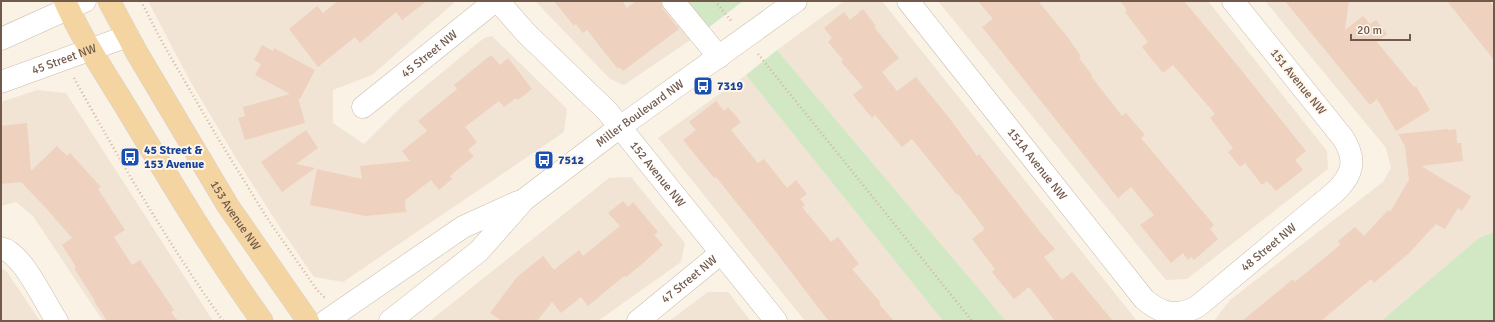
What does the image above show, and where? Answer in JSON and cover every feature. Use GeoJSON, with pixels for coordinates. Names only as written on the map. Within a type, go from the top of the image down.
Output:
{"type":"FeatureCollection","features":[{"type":"Feature","properties":{"kind":"main road","name":"153 Avenue NW"},"geometry":{"type":"LineString","coordinates":[[109,1],[140,60],[228,206],[308,321]]}},
{"type":"Feature","properties":{"kind":"main road"},"geometry":{"type":"LineString","coordinates":[[73,4],[91,49],[192,219],[262,321]]}},
{"type":"Feature","properties":{"kind":"street","name":"45 Street NW"},"geometry":{"type":"LineString","coordinates":[[363,107],[496,1]]}},
{"type":"Feature","properties":{"kind":"street","name":"152 Avenue NW"},"geometry":{"type":"LineString","coordinates":[[496,1],[526,33],[600,104],[776,321]]}},
{"type":"Feature","properties":{"kind":"street"},"geometry":{"type":"LineString","coordinates":[[673,1],[719,57]]}},
{"type":"Feature","properties":{"kind":"street","name":"Miller Boulevard NW"},"geometry":{"type":"LineString","coordinates":[[332,316],[463,227],[524,199],[620,127],[796,1]]}},
{"type":"Feature","properties":{"kind":"street","name":"151A Avenue NW"},"geometry":{"type":"LineString","coordinates":[[908,1],[1144,299],[1162,311],[1176,314]]}},
{"type":"Feature","properties":{"kind":"street","name":"151 Avenue NW"},"geometry":{"type":"LineString","coordinates":[[1232,1],[1343,138],[1352,159],[1351,168]]}},
{"type":"Feature","properties":{"kind":"street"},"geometry":{"type":"LineString","coordinates":[[1,39],[73,4]]}},
{"type":"Feature","properties":{"kind":"street","name":"45 Street NW"},"geometry":{"type":"LineString","coordinates":[[1,82],[128,36]]}},
{"type":"Feature","properties":{"kind":"street","name":"48 Street NW"},"geometry":{"type":"LineString","coordinates":[[1176,314],[1191,310],[1198,306],[1329,197],[1345,182],[1351,168]]}},
{"type":"Feature","properties":{"kind":"street","name":"Miller Boulevard NW"},"geometry":{"type":"LineString","coordinates":[[390,321],[479,251],[524,199]]}},
{"type":"Feature","properties":{"kind":"street"},"geometry":{"type":"LineString","coordinates":[[3,248],[16,256],[57,321]]}},
{"type":"Feature","properties":{"kind":"street","name":"47 Street NW"},"geometry":{"type":"LineString","coordinates":[[638,321],[721,253]]}},
{"type":"Feature","properties":{"kind":"path"},"geometry":{"type":"LineString","coordinates":[[141,1],[162,42],[267,218],[317,290],[332,316]]}},
{"type":"Feature","properties":{"kind":"path"},"geometry":{"type":"LineString","coordinates":[[715,1],[972,321]]}},
{"type":"Feature","properties":{"kind":"path"},"geometry":{"type":"LineString","coordinates":[[64,59],[130,177],[183,262],[223,321]]}},
{"type":"Feature","properties":{"kind":"shaded area"},"geometry":{"type":"Polygon","coordinates":[[[148,1],[456,1],[372,75],[333,90],[333,123],[364,144],[404,104],[484,38],[492,36],[567,109],[564,132],[343,282],[314,277],[237,160],[189,79],[148,1]]]}},
{"type":"Feature","properties":{"kind":"shaded area"},"geometry":{"type":"Polygon","coordinates":[[[535,1],[685,1],[708,28],[624,85],[610,79],[535,1]]]}},
{"type":"Feature","properties":{"kind":"shaded area"},"geometry":{"type":"Polygon","coordinates":[[[844,1],[882,1],[1137,321],[1006,321],[777,50],[844,1]]]}},
{"type":"Feature","properties":{"kind":"shaded area"},"geometry":{"type":"Polygon","coordinates":[[[938,1],[1208,1],[1327,151],[1328,169],[1187,279],[1166,280],[938,1]]]}},
{"type":"Feature","properties":{"kind":"shaded area"},"geometry":{"type":"Polygon","coordinates":[[[1265,1],[1494,1],[1494,232],[1479,238],[1381,321],[1214,321],[1230,300],[1383,182],[1391,168],[1386,148],[1265,1]]]}},
{"type":"Feature","properties":{"kind":"shaded area"},"geometry":{"type":"Polygon","coordinates":[[[746,75],[943,321],[805,321],[658,138],[746,75]]]}},
{"type":"Feature","properties":{"kind":"shaded area"},"geometry":{"type":"Polygon","coordinates":[[[37,90],[66,93],[213,321],[103,321],[33,216],[16,202],[1,206],[1,102],[37,90]]]}},
{"type":"Feature","properties":{"kind":"shaded area"},"geometry":{"type":"Polygon","coordinates":[[[631,177],[685,243],[681,262],[598,321],[430,321],[609,178],[631,177]]]}},
{"type":"Feature","properties":{"kind":"shaded area"},"geometry":{"type":"Polygon","coordinates":[[[1,268],[7,272],[40,321],[1,321],[1,268]]]}},
{"type":"Feature","properties":{"kind":"shaded area"},"geometry":{"type":"Polygon","coordinates":[[[708,292],[728,292],[751,321],[669,321],[708,292]]]}},
{"type":"Feature","properties":{"kind":"green space"},"geometry":{"type":"Polygon","coordinates":[[[685,1],[743,1],[708,28],[685,1]]]}},
{"type":"Feature","properties":{"kind":"green space"},"geometry":{"type":"Polygon","coordinates":[[[777,50],[1006,321],[943,321],[746,75],[777,50]]]}},
{"type":"Feature","properties":{"kind":"green space"},"geometry":{"type":"Polygon","coordinates":[[[1494,232],[1494,321],[1381,321],[1479,238],[1494,232]]]}},
{"type":"Feature","properties":{"kind":"building"},"geometry":{"type":"Polygon","coordinates":[[[338,1],[427,1],[402,20],[396,12],[360,43],[355,37],[318,67],[289,29],[317,6],[323,13],[338,1]]]}},
{"type":"Feature","properties":{"kind":"building"},"geometry":{"type":"Polygon","coordinates":[[[554,1],[622,1],[627,8],[636,1],[661,1],[663,9],[679,29],[623,71],[619,67],[617,68],[587,30],[583,33],[576,24],[574,26],[554,1]]]}},
{"type":"Feature","properties":{"kind":"building"},"geometry":{"type":"Polygon","coordinates":[[[978,1],[1038,1],[1066,35],[1081,56],[1079,58],[1092,75],[1091,76],[1122,116],[1126,113],[1145,135],[1141,138],[1214,225],[1210,229],[1218,239],[1194,260],[1191,257],[1188,260],[1183,253],[1171,263],[1140,225],[1154,215],[1131,187],[1118,198],[982,27],[993,19],[978,1]]]}},
{"type":"Feature","properties":{"kind":"building"},"geometry":{"type":"Polygon","coordinates":[[[1120,1],[1184,1],[1306,151],[1295,160],[1303,170],[1276,191],[1267,181],[1262,185],[1245,163],[1240,167],[1228,152],[1233,148],[1210,118],[1215,114],[1173,65],[1163,73],[1142,47],[1148,42],[1125,12],[1127,10],[1120,1]]]}},
{"type":"Feature","properties":{"kind":"building"},"geometry":{"type":"Polygon","coordinates":[[[1285,1],[1349,1],[1345,30],[1363,16],[1370,24],[1376,20],[1387,34],[1377,42],[1414,87],[1416,86],[1430,110],[1396,131],[1377,99],[1370,105],[1285,1]]]}},
{"type":"Feature","properties":{"kind":"building"},"geometry":{"type":"Polygon","coordinates":[[[1447,1],[1489,1],[1494,7],[1494,60],[1447,1]]]}},
{"type":"Feature","properties":{"kind":"building"},"geometry":{"type":"Polygon","coordinates":[[[863,9],[876,26],[874,27],[899,58],[882,72],[897,91],[916,77],[950,119],[977,156],[979,154],[1055,249],[1044,257],[1062,280],[1072,272],[1113,321],[1055,321],[1029,287],[1014,299],[992,272],[995,269],[972,239],[985,229],[958,194],[957,195],[912,139],[902,147],[875,115],[872,118],[853,95],[863,87],[841,62],[843,60],[828,42],[832,38],[824,28],[844,12],[850,20],[863,9]]]}},
{"type":"Feature","properties":{"kind":"building"},"geometry":{"type":"Polygon","coordinates":[[[262,45],[273,51],[274,48],[315,70],[300,99],[298,98],[305,123],[245,140],[238,118],[245,116],[243,107],[290,94],[255,75],[261,64],[254,60],[262,45]]]}},
{"type":"Feature","properties":{"kind":"building"},"geometry":{"type":"Polygon","coordinates":[[[491,55],[500,65],[508,58],[532,89],[518,100],[516,98],[504,107],[499,101],[465,127],[477,142],[468,150],[474,156],[450,176],[452,179],[439,190],[431,180],[405,200],[406,212],[366,216],[310,205],[317,169],[362,179],[360,166],[410,161],[402,151],[427,131],[418,121],[457,89],[454,85],[491,55]]]}},
{"type":"Feature","properties":{"kind":"building"},"geometry":{"type":"Polygon","coordinates":[[[716,101],[724,111],[728,107],[741,122],[731,130],[758,163],[764,159],[787,188],[796,180],[807,194],[800,199],[805,205],[802,207],[831,242],[838,237],[859,264],[852,269],[894,321],[829,321],[820,310],[716,177],[714,178],[683,140],[696,130],[689,122],[716,101]]]}},
{"type":"Feature","properties":{"kind":"building"},"geometry":{"type":"Polygon","coordinates":[[[27,123],[31,171],[57,146],[67,156],[70,153],[101,187],[98,189],[125,230],[114,237],[132,265],[140,260],[174,310],[171,312],[178,321],[107,321],[74,268],[76,267],[62,245],[72,238],[21,182],[1,184],[1,126],[27,123]]]}},
{"type":"Feature","properties":{"kind":"building"},"geometry":{"type":"Polygon","coordinates":[[[1456,129],[1457,143],[1461,143],[1463,161],[1421,166],[1471,196],[1462,211],[1458,208],[1445,229],[1436,224],[1409,253],[1374,283],[1371,279],[1321,321],[1242,321],[1293,279],[1295,282],[1340,245],[1338,241],[1355,227],[1364,236],[1388,210],[1390,212],[1409,180],[1405,146],[1398,134],[1456,129]]]}},
{"type":"Feature","properties":{"kind":"building"},"geometry":{"type":"Polygon","coordinates":[[[306,130],[318,148],[296,164],[315,168],[282,192],[261,162],[306,130]]]}},
{"type":"Feature","properties":{"kind":"building"},"geometry":{"type":"Polygon","coordinates":[[[623,201],[628,207],[633,202],[658,232],[654,235],[663,245],[642,264],[626,277],[624,276],[588,306],[581,297],[561,313],[552,302],[537,321],[502,321],[490,313],[517,277],[543,256],[554,270],[579,250],[583,256],[620,226],[608,213],[623,201]]]}},
{"type":"Feature","properties":{"kind":"place","name":"7319"},"geometry":{"type":"Point","coordinates":[703,86]}},
{"type":"Feature","properties":{"kind":"place","name":"45 Street & 153 Avenue"},"geometry":{"type":"Point","coordinates":[130,157]}},
{"type":"Feature","properties":{"kind":"place","name":"7512"},"geometry":{"type":"Point","coordinates":[544,160]}}]}
